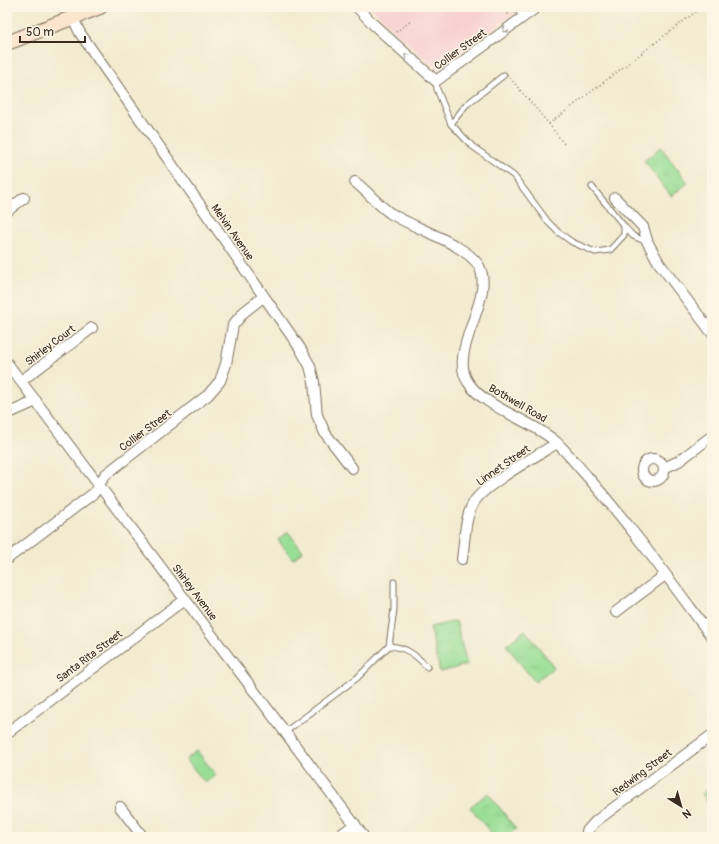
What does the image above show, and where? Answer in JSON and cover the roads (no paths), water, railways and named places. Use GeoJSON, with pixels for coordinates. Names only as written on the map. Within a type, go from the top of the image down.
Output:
{"type":"FeatureCollection","features":[{"type":"Feature","properties":{"kind":"main road"},"geometry":{"type":"LineString","coordinates":[[7,43],[100,7]]}},
{"type":"Feature","properties":{"kind":"street"},"geometry":{"type":"LineString","coordinates":[[357,7],[374,25],[436,81]]}},
{"type":"Feature","properties":{"kind":"street","name":"Collier Street"},"geometry":{"type":"LineString","coordinates":[[436,81],[536,7]]}},
{"type":"Feature","properties":{"kind":"street","name":"Melvin Avenue"},"geometry":{"type":"LineString","coordinates":[[73,18],[80,33],[300,348],[310,366],[314,382],[317,415],[326,433],[352,468]]}},
{"type":"Feature","properties":{"kind":"street","name":"Bothwell Road"},"geometry":{"type":"LineString","coordinates":[[355,182],[390,213],[468,254],[479,267],[484,286],[466,345],[463,364],[467,381],[479,395],[543,431],[557,442],[606,497],[712,637]]}},
{"type":"Feature","properties":{"kind":"street"},"geometry":{"type":"LineString","coordinates":[[7,211],[24,198]]}},
{"type":"Feature","properties":{"kind":"street"},"geometry":{"type":"LineString","coordinates":[[615,198],[643,227],[648,242],[659,263],[712,333]]}},
{"type":"Feature","properties":{"kind":"street","name":"Collier Street"},"geometry":{"type":"LineString","coordinates":[[7,559],[94,493],[105,476],[208,395],[220,381],[226,364],[233,325],[244,312],[263,297]]}},
{"type":"Feature","properties":{"kind":"street","name":"Shirley Court"},"geometry":{"type":"LineString","coordinates":[[21,382],[92,328]]}},
{"type":"Feature","properties":{"kind":"street","name":"Shirley Avenue"},"geometry":{"type":"LineString","coordinates":[[7,363],[364,837]]}},
{"type":"Feature","properties":{"kind":"street"},"geometry":{"type":"LineString","coordinates":[[7,414],[36,401]]}},
{"type":"Feature","properties":{"kind":"street"},"geometry":{"type":"LineString","coordinates":[[664,468],[679,461],[712,436]]}},
{"type":"Feature","properties":{"kind":"street","name":"Linnet Street"},"geometry":{"type":"LineString","coordinates":[[462,559],[468,514],[474,501],[487,488],[557,442]]}},
{"type":"Feature","properties":{"kind":"street"},"geometry":{"type":"LineString","coordinates":[[616,612],[665,575]]}},
{"type":"Feature","properties":{"kind":"street","name":"Santa Rita Street"},"geometry":{"type":"LineString","coordinates":[[7,733],[185,599]]}},
{"type":"Feature","properties":{"kind":"street","name":"Redwing Street"},"geometry":{"type":"LineString","coordinates":[[588,834],[596,821],[712,734]]}},
{"type":"Feature","properties":{"kind":"street"},"geometry":{"type":"LineString","coordinates":[[120,807],[143,837]]}},
{"type":"Feature","properties":{"kind":"street"},"geometry":{"type":"LineString","coordinates":[[338,837],[355,824]]}},
{"type":"Feature","properties":{"kind":"lane"},"geometry":{"type":"LineString","coordinates":[[514,7],[523,17]]}},
{"type":"Feature","properties":{"kind":"lane"},"geometry":{"type":"LineString","coordinates":[[451,124],[466,105],[504,75]]}},
{"type":"Feature","properties":{"kind":"lane"},"geometry":{"type":"LineString","coordinates":[[436,81],[437,89],[451,124],[472,146],[514,176],[548,222],[558,232],[572,242],[595,252],[610,250],[624,235],[624,226]]}},
{"type":"Feature","properties":{"kind":"lane"},"geometry":{"type":"LineString","coordinates":[[592,187],[633,236],[648,242]]}},
{"type":"Feature","properties":{"kind":"lane"},"geometry":{"type":"LineString","coordinates":[[285,732],[357,678],[389,646],[394,609],[394,582]]}},
{"type":"Feature","properties":{"kind":"lane"},"geometry":{"type":"LineString","coordinates":[[389,646],[398,647],[416,655],[427,667]]}}]}
